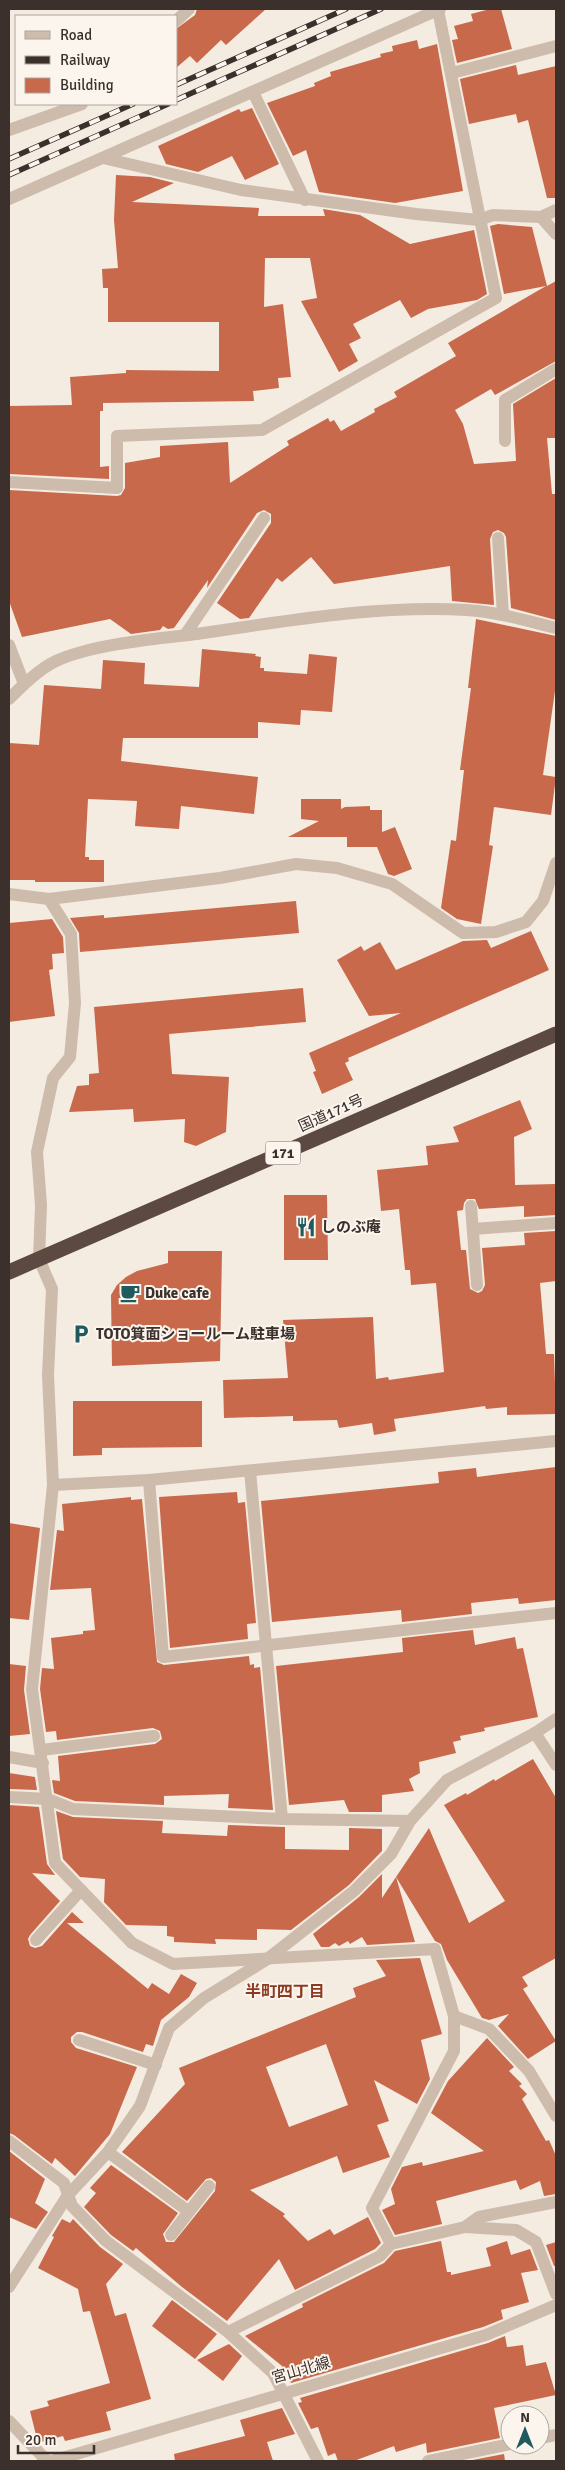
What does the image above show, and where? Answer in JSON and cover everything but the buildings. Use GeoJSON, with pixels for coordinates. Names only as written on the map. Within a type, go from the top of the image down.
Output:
{"type":"FeatureCollection","features":[{"type":"Feature","properties":{"kind":"highway","name":"国道171号"},"geometry":{"type":"LineString","coordinates":[[9,1272],[556,1034]]}},
{"type":"Feature","properties":{"kind":"street"},"geometry":{"type":"LineString","coordinates":[[178,19],[189,9]]}},
{"type":"Feature","properties":{"kind":"street"},"geometry":{"type":"LineString","coordinates":[[9,199],[439,9],[479,220],[496,298],[262,430],[117,436],[117,488],[9,482]]}},
{"type":"Feature","properties":{"kind":"street"},"geometry":{"type":"LineString","coordinates":[[452,73],[556,46]]}},
{"type":"Feature","properties":{"kind":"street"},"geometry":{"type":"LineString","coordinates":[[252,92],[305,200]]}},
{"type":"Feature","properties":{"kind":"street"},"geometry":{"type":"LineString","coordinates":[[9,130],[79,105]]}},
{"type":"Feature","properties":{"kind":"street"},"geometry":{"type":"LineString","coordinates":[[103,158],[241,190],[305,200],[479,220],[493,215],[541,217],[556,210]]}},
{"type":"Feature","properties":{"kind":"street"},"geometry":{"type":"LineString","coordinates":[[541,217],[556,234]]}},
{"type":"Feature","properties":{"kind":"street"},"geometry":{"type":"LineString","coordinates":[[505,442],[505,400],[556,369]]}},
{"type":"Feature","properties":{"kind":"street"},"geometry":{"type":"LineString","coordinates":[[185,635],[264,518]]}},
{"type":"Feature","properties":{"kind":"street"},"geometry":{"type":"LineString","coordinates":[[498,538],[502,615]]}},
{"type":"Feature","properties":{"kind":"street"},"geometry":{"type":"LineString","coordinates":[[9,699],[24,684],[55,662],[103,648],[348,613],[408,609],[468,610],[502,615],[556,628]]}},
{"type":"Feature","properties":{"kind":"street"},"geometry":{"type":"LineString","coordinates":[[9,645],[24,684]]}},
{"type":"Feature","properties":{"kind":"street"},"geometry":{"type":"LineString","coordinates":[[9,894],[49,899],[220,878],[296,864],[337,868],[392,884],[462,933],[496,932],[526,922],[543,901],[556,864]]}},
{"type":"Feature","properties":{"kind":"street"},"geometry":{"type":"LineString","coordinates":[[49,899],[71,934],[74,1003],[70,1057],[53,1078],[37,1152],[41,1205],[39,1259],[52,1290],[48,1376],[53,1485],[32,1689],[55,1863],[132,1943],[172,1964],[435,1949],[454,2016],[454,2052],[372,2208],[391,2244]]}},
{"type":"Feature","properties":{"kind":"street"},"geometry":{"type":"LineString","coordinates":[[471,1206],[476,1285]]}},
{"type":"Feature","properties":{"kind":"street"},"geometry":{"type":"LineString","coordinates":[[473,1229],[556,1223]]}},
{"type":"Feature","properties":{"kind":"street"},"geometry":{"type":"LineString","coordinates":[[53,1485],[149,1480],[556,1441]]}},
{"type":"Feature","properties":{"kind":"street"},"geometry":{"type":"LineString","coordinates":[[250,1471],[282,1819]]}},
{"type":"Feature","properties":{"kind":"street"},"geometry":{"type":"LineString","coordinates":[[149,1480],[163,1657],[556,1613]]}},
{"type":"Feature","properties":{"kind":"street"},"geometry":{"type":"LineString","coordinates":[[9,2287],[68,2195],[108,2152],[140,2106],[169,2028],[204,1998],[266,1960],[354,1890],[391,1854],[410,1821],[447,1780],[535,1733],[556,1719]]}},
{"type":"Feature","properties":{"kind":"street"},"geometry":{"type":"LineString","coordinates":[[535,1733],[556,1765]]}},
{"type":"Feature","properties":{"kind":"street"},"geometry":{"type":"LineString","coordinates":[[41,1750],[154,1736]]}},
{"type":"Feature","properties":{"kind":"street"},"geometry":{"type":"LineString","coordinates":[[9,1757],[43,1763]]}},
{"type":"Feature","properties":{"kind":"street"},"geometry":{"type":"LineString","coordinates":[[9,1797],[48,1799],[74,1809],[282,1819],[410,1821]]}},
{"type":"Feature","properties":{"kind":"street"},"geometry":{"type":"LineString","coordinates":[[36,1940],[81,1890]]}},
{"type":"Feature","properties":{"kind":"street"},"geometry":{"type":"LineString","coordinates":[[454,2016],[489,2029],[529,2071],[556,2116]]}},
{"type":"Feature","properties":{"kind":"street"},"geometry":{"type":"LineString","coordinates":[[80,2040],[156,2065]]}},
{"type":"Feature","properties":{"kind":"street"},"geometry":{"type":"LineString","coordinates":[[9,2141],[64,2183],[72,2206],[106,2241],[228,2332],[273,2373],[318,2461]]}},
{"type":"Feature","properties":{"kind":"street"},"geometry":{"type":"LineString","coordinates":[[108,2152],[188,2211]]}},
{"type":"Feature","properties":{"kind":"street"},"geometry":{"type":"LineString","coordinates":[[171,2234],[209,2186]]}},
{"type":"Feature","properties":{"kind":"street"},"geometry":{"type":"LineString","coordinates":[[465,2227],[479,2217],[556,2202]]}},
{"type":"Feature","properties":{"kind":"street"},"geometry":{"type":"LineString","coordinates":[[228,2332],[380,2256],[391,2244],[465,2227],[516,2230],[536,2242],[556,2294]]}},
{"type":"Feature","properties":{"kind":"street","name":"宮山北線"},"geometry":{"type":"LineString","coordinates":[[52,2461],[282,2392],[486,2334],[556,2305]]}},
{"type":"Feature","properties":{"kind":"street"},"geometry":{"type":"LineString","coordinates":[[9,2422],[47,2461]]}},
{"type":"Feature","properties":{"kind":"street"},"geometry":{"type":"LineString","coordinates":[[428,2461],[500,2446]]}},
{"type":"Feature","properties":{"kind":"railway"},"geometry":{"type":"LineString","coordinates":[[178,84],[346,9]]}},
{"type":"Feature","properties":{"kind":"railway"},"geometry":{"type":"LineString","coordinates":[[178,99],[381,9]]}},
{"type":"Feature","properties":{"kind":"railway"},"geometry":{"type":"LineString","coordinates":[[9,159],[131,105]]}},
{"type":"Feature","properties":{"kind":"railway"},"geometry":{"type":"LineString","coordinates":[[9,175],[166,105]]}},
{"type":"Feature","properties":{"kind":"place","name":"しのぶ庵"},"geometry":{"type":"Point","coordinates":[306,1227]}},
{"type":"Feature","properties":{"kind":"place","name":"Duke cafe"},"geometry":{"type":"Point","coordinates":[130,1293]}},
{"type":"Feature","properties":{"kind":"place","name":"TOTO箕面ショールーム駐車場"},"geometry":{"type":"Point","coordinates":[81,1334]}},
{"type":"Feature","properties":{"kind":"district","name":"半町四丁目"},"geometry":{"type":"Point","coordinates":[285,1991]}}]}
